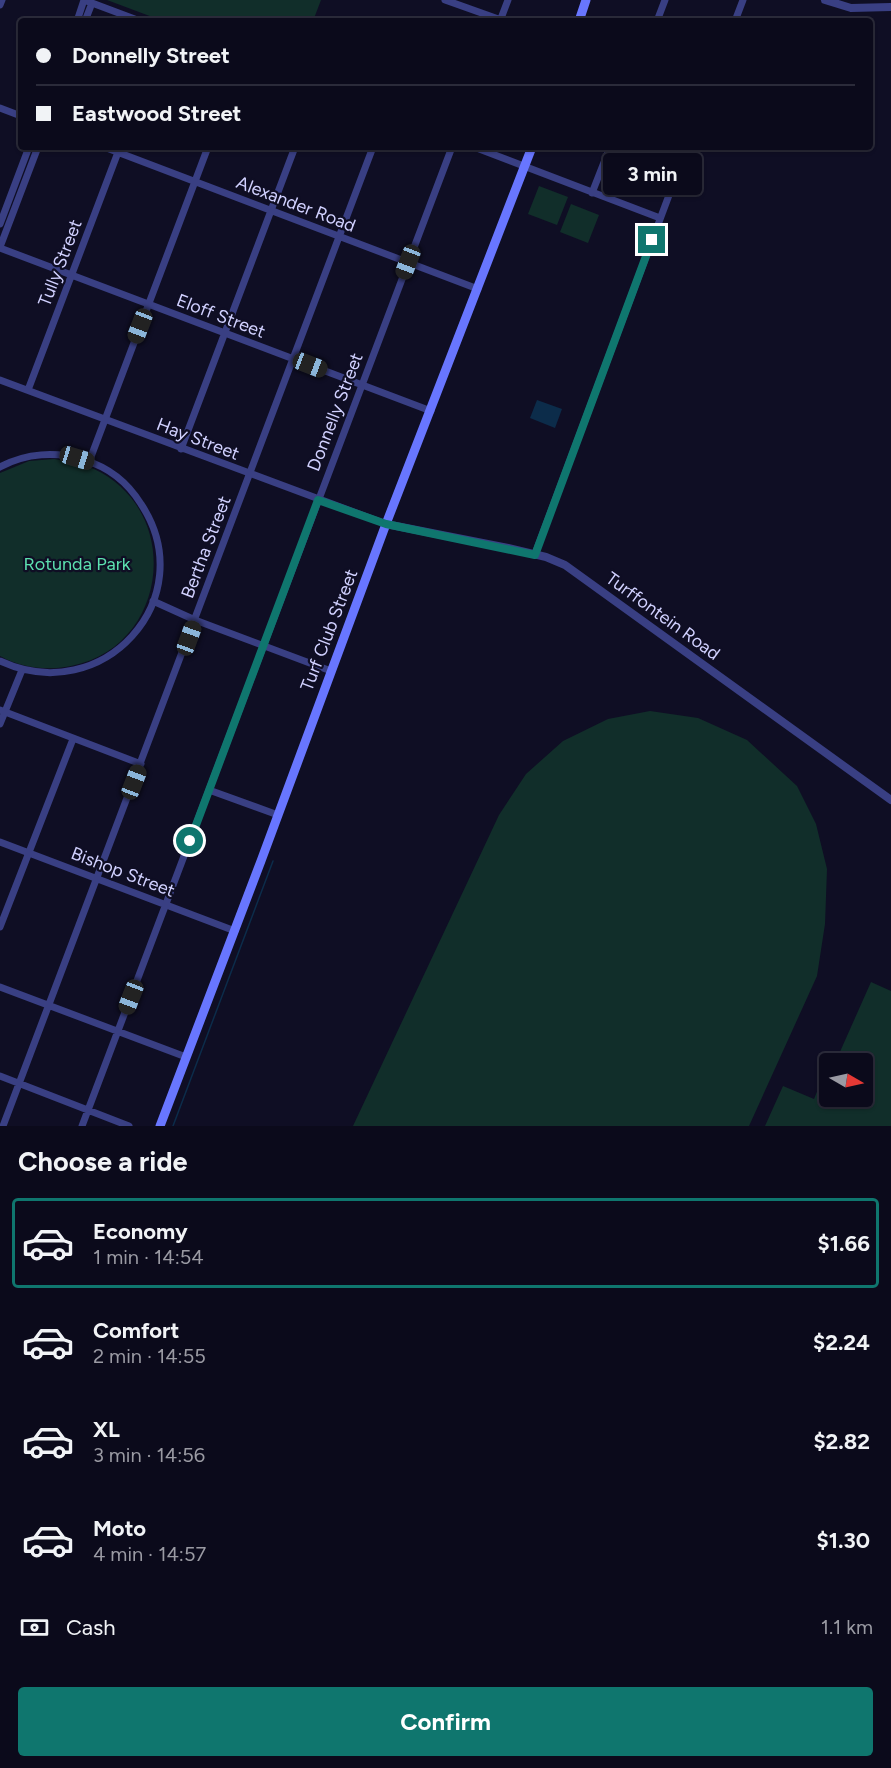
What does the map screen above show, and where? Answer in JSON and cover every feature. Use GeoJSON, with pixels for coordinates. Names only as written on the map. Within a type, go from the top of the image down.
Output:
{"type":"FeatureCollection","features":[{"type":"Feature","properties":{"kind":"main road"},"geometry":{"type":"LineString","coordinates":[[580,18],[586,0]]}},
{"type":"Feature","properties":{"kind":"main road","name":"Turf Club Street"},"geometry":{"type":"LineString","coordinates":[[160,1126],[386,524],[531,150]]}},
{"type":"Feature","properties":{"kind":"street"},"geometry":{"type":"LineString","coordinates":[[0,5],[2,0]]}},
{"type":"Feature","properties":{"kind":"street"},"geometry":{"type":"LineString","coordinates":[[445,0],[494,18]]}},
{"type":"Feature","properties":{"kind":"street"},"geometry":{"type":"LineString","coordinates":[[503,18],[508,0]]}},
{"type":"Feature","properties":{"kind":"street"},"geometry":{"type":"LineString","coordinates":[[658,18],[665,0]]}},
{"type":"Feature","properties":{"kind":"street"},"geometry":{"type":"LineString","coordinates":[[736,18],[743,0]]}},
{"type":"Feature","properties":{"kind":"street"},"geometry":{"type":"LineString","coordinates":[[825,0],[851,8],[891,7]]}},
{"type":"Feature","properties":{"kind":"street"},"geometry":{"type":"LineString","coordinates":[[79,18],[88,2]]}},
{"type":"Feature","properties":{"kind":"street"},"geometry":{"type":"LineString","coordinates":[[86,18],[88,2]]}},
{"type":"Feature","properties":{"kind":"street"},"geometry":{"type":"LineString","coordinates":[[88,2],[132,18]]}},
{"type":"Feature","properties":{"kind":"street"},"geometry":{"type":"LineString","coordinates":[[0,108],[18,115]]}},
{"type":"Feature","properties":{"kind":"street"},"geometry":{"type":"LineString","coordinates":[[0,224],[28,150]]}},
{"type":"Feature","properties":{"kind":"street"},"geometry":{"type":"LineString","coordinates":[[0,247],[37,150]]}},
{"type":"Feature","properties":{"kind":"street","name":"Alexander Road"},"geometry":{"type":"LineString","coordinates":[[119,150],[270,211],[478,290]]}},
{"type":"Feature","properties":{"kind":"street","name":"Tully Street"},"geometry":{"type":"LineString","coordinates":[[28,390],[119,150]]}},
{"type":"Feature","properties":{"kind":"street"},"geometry":{"type":"LineString","coordinates":[[89,462],[206,150]]}},
{"type":"Feature","properties":{"kind":"street"},"geometry":{"type":"LineString","coordinates":[[181,448],[293,150]]}},
{"type":"Feature","properties":{"kind":"street","name":"Bertha Street"},"geometry":{"type":"LineString","coordinates":[[3,1126],[372,150]]}},
{"type":"Feature","properties":{"kind":"street","name":"Donnelly Street"},"geometry":{"type":"LineString","coordinates":[[82,1126],[451,150]]}},
{"type":"Feature","properties":{"kind":"street"},"geometry":{"type":"LineString","coordinates":[[482,150],[660,218]]}},
{"type":"Feature","properties":{"kind":"street"},"geometry":{"type":"LineString","coordinates":[[592,193],[609,150]]}},
{"type":"Feature","properties":{"kind":"street"},"geometry":{"type":"LineString","coordinates":[[535,555],[686,150]]}},
{"type":"Feature","properties":{"kind":"street","name":"Eloff Street"},"geometry":{"type":"LineString","coordinates":[[0,247],[431,411]]}},
{"type":"Feature","properties":{"kind":"street","name":"Hay Street"},"geometry":{"type":"LineString","coordinates":[[0,380],[386,524]]}},
{"type":"Feature","properties":{"kind":"street"},"geometry":{"type":"LineString","coordinates":[[0,467],[17,460],[41,455],[65,456],[89,462],[113,474],[127,486],[143,506],[151,522],[159,557],[158,584],[147,614],[123,646],[100,662],[62,673],[35,673],[0,661]]}},
{"type":"Feature","properties":{"kind":"street","name":"Turffontein Road"},"geometry":{"type":"LineString","coordinates":[[386,524],[559,562],[891,800]]}},
{"type":"Feature","properties":{"kind":"street"},"geometry":{"type":"LineString","coordinates":[[153,602],[331,671]]}},
{"type":"Feature","properties":{"kind":"street"},"geometry":{"type":"LineString","coordinates":[[0,724],[2,711],[22,670]]}},
{"type":"Feature","properties":{"kind":"street"},"geometry":{"type":"LineString","coordinates":[[2,711],[141,764]]}},
{"type":"Feature","properties":{"kind":"street"},"geometry":{"type":"LineString","coordinates":[[0,927],[73,739]]}},
{"type":"Feature","properties":{"kind":"street"},"geometry":{"type":"LineString","coordinates":[[209,790],[278,815]]}},
{"type":"Feature","properties":{"kind":"street","name":"Bishop Street"},"geometry":{"type":"LineString","coordinates":[[0,842],[235,931]]}},
{"type":"Feature","properties":{"kind":"street"},"geometry":{"type":"LineString","coordinates":[[0,987],[186,1057]]}},
{"type":"Feature","properties":{"kind":"street"},"geometry":{"type":"LineString","coordinates":[[0,1076],[129,1126]]}},
{"type":"Feature","properties":{"kind":"green space"},"geometry":{"type":"Polygon","coordinates":[[[107,0],[321,0],[314,18],[155,18],[107,0]]]}},
{"type":"Feature","properties":{"kind":"green space"},"geometry":{"type":"Polygon","coordinates":[[[539,186],[568,197],[557,225],[528,214],[539,186]]]}},
{"type":"Feature","properties":{"kind":"green space"},"geometry":{"type":"Polygon","coordinates":[[[571,204],[599,215],[588,243],[560,232],[571,204]]]}},
{"type":"Feature","properties":{"kind":"green space","name":"Rotunda Park"},"geometry":{"type":"Polygon","coordinates":[[[54,459],[94,469],[123,489],[142,515],[152,545],[153,576],[145,606],[129,633],[104,654],[71,666],[43,668],[26,666],[0,656],[0,473],[29,461],[54,459]]]}},
{"type":"Feature","properties":{"kind":"green space"},"geometry":{"type":"Polygon","coordinates":[[[650,711],[698,718],[747,740],[797,786],[816,824],[827,869],[825,924],[817,976],[749,1126],[353,1126],[499,815],[526,774],[563,741],[608,719],[650,711]]]}},
{"type":"Feature","properties":{"kind":"green space"},"geometry":{"type":"Polygon","coordinates":[[[871,982],[891,991],[891,1126],[765,1126],[783,1086],[814,1099],[819,1087],[819,1107],[873,1107],[873,1053],[839,1053],[871,982]]]}},
{"type":"Feature","properties":{"kind":"water"},"geometry":{"type":"Polygon","coordinates":[[[537,400],[562,409],[555,428],[530,418],[537,400]]]}},
{"type":"Feature","properties":{"kind":"waterway"},"geometry":{"type":"LineString","coordinates":[[173,1126],[273,861]]}},
{"type":"Feature","properties":{"kind":"route"},"geometry":{"type":"LineString","coordinates":[[190,841],[318,500],[386,524],[535,555],[560,482],[652,240]]}}]}
